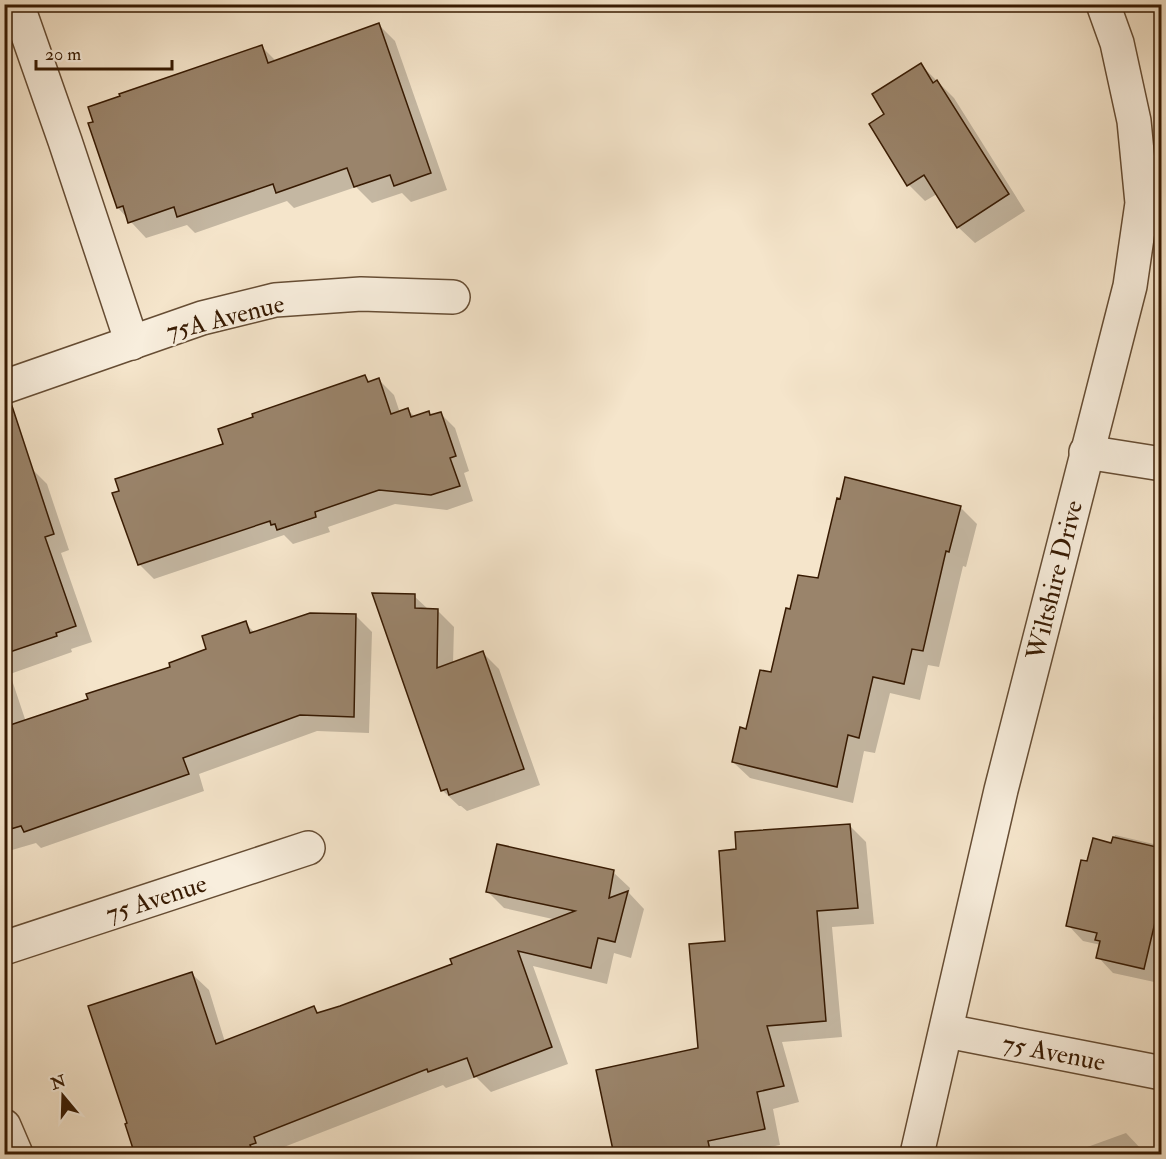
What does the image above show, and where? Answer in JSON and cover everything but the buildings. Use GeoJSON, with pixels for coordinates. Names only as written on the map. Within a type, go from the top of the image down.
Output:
{"type":"FeatureCollection","features":[{"type":"Feature","properties":{"kind":"street"},"geometry":{"type":"LineString","coordinates":[[17,4],[132,343]]}},
{"type":"Feature","properties":{"kind":"street","name":"Wiltshire Drive"},"geometry":{"type":"LineString","coordinates":[[917,1155],[1001,790],[1130,286],[1142,203],[1134,121],[1116,43],[1103,4]]}},
{"type":"Feature","properties":{"kind":"street","name":"75A Avenue"},"geometry":{"type":"LineString","coordinates":[[4,387],[202,318],[275,300],[361,294],[453,297]]}},
{"type":"Feature","properties":{"kind":"street"},"geometry":{"type":"LineString","coordinates":[[1086,452],[1161,464]]}},
{"type":"Feature","properties":{"kind":"street","name":"75 Avenue"},"geometry":{"type":"LineString","coordinates":[[4,948],[308,848]]}},
{"type":"Feature","properties":{"kind":"street","name":"75 Avenue"},"geometry":{"type":"LineString","coordinates":[[946,1031],[1161,1073]]}},
{"type":"Feature","properties":{"kind":"street"},"geometry":{"type":"LineString","coordinates":[[4,1126],[16,1155]]}}]}
